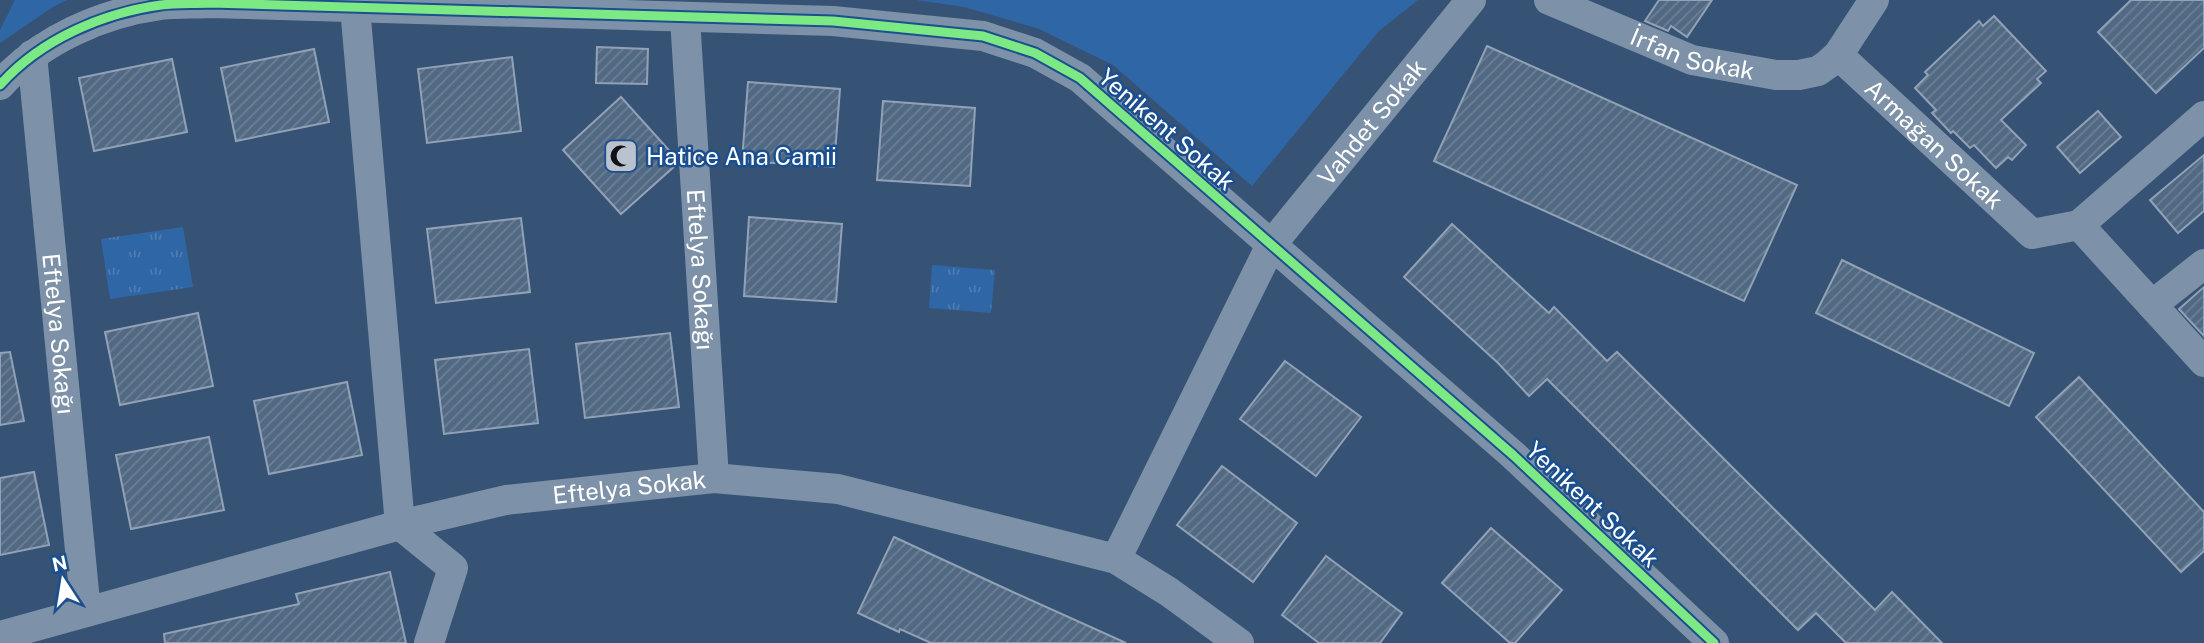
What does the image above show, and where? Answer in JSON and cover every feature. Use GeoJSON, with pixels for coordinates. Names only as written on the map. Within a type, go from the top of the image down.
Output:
{"type":"FeatureCollection","features":[{"type":"Feature","properties":{"kind":"street","name":"Vahdet Sokak"},"geometry":{"type":"LineString","coordinates":[[1271,245],[1471,0]]}},
{"type":"Feature","properties":{"kind":"street","name":"İrfan Sokak"},"geometry":{"type":"LineString","coordinates":[[1549,0],[1692,61],[1755,73],[1799,75],[1818,71],[1838,55]]}},
{"type":"Feature","properties":{"kind":"street"},"geometry":{"type":"LineString","coordinates":[[1838,55],[1874,0]]}},
{"type":"Feature","properties":{"kind":"street","name":"Yenikent Sokak"},"geometry":{"type":"LineString","coordinates":[[0,85],[32,55],[68,33],[108,18],[160,5],[210,3],[833,21],[983,36],[1035,53],[1080,78],[1513,456],[1714,643]]}},
{"type":"Feature","properties":{"kind":"street"},"geometry":{"type":"LineString","coordinates":[[355,7],[400,526],[453,568],[429,643]]}},
{"type":"Feature","properties":{"kind":"street","name":"Eftelya Sokağı"},"geometry":{"type":"LineString","coordinates":[[685,18],[714,478]]}},
{"type":"Feature","properties":{"kind":"street","name":"Eftelya Sokağı"},"geometry":{"type":"LineString","coordinates":[[32,55],[86,612]]}},
{"type":"Feature","properties":{"kind":"street","name":"Armağan Sokak"},"geometry":{"type":"LineString","coordinates":[[1838,55],[2032,234],[2079,225]]}},
{"type":"Feature","properties":{"kind":"street"},"geometry":{"type":"LineString","coordinates":[[2204,116],[2079,225],[2204,362]]}},
{"type":"Feature","properties":{"kind":"street"},"geometry":{"type":"LineString","coordinates":[[1116,559],[1271,245]]}},
{"type":"Feature","properties":{"kind":"street"},"geometry":{"type":"LineString","coordinates":[[2152,305],[2204,264]]}},
{"type":"Feature","properties":{"kind":"street","name":"Eftelya Sokak"},"geometry":{"type":"LineString","coordinates":[[0,636],[400,526],[506,500],[714,478],[838,489],[1116,559],[1169,592],[1239,643]]}},
{"type":"Feature","properties":{"kind":"green space"},"geometry":{"type":"Polygon","coordinates":[[[15,0],[67,0],[0,43],[0,30],[15,0]]]}},
{"type":"Feature","properties":{"kind":"green space"},"geometry":{"type":"Polygon","coordinates":[[[916,0],[1418,0],[1378,32],[1252,186],[1113,65],[1039,29],[964,7],[916,0]]]}},
{"type":"Feature","properties":{"kind":"green space"},"geometry":{"type":"Polygon","coordinates":[[[183,227],[193,287],[110,299],[101,239],[183,227]]]}},
{"type":"Feature","properties":{"kind":"green space"},"geometry":{"type":"Polygon","coordinates":[[[932,265],[995,270],[991,313],[929,308],[932,265]]]}},
{"type":"Feature","properties":{"kind":"building"},"geometry":{"type":"Polygon","coordinates":[[[1659,0],[1712,0],[1687,37],[1671,26],[1668,31],[1645,21],[1659,0]]]}},
{"type":"Feature","properties":{"kind":"building"},"geometry":{"type":"Polygon","coordinates":[[[2131,0],[2204,0],[2204,48],[2156,93],[2098,32],[2131,0]]]}},
{"type":"Feature","properties":{"kind":"building"},"geometry":{"type":"Polygon","coordinates":[[[1994,16],[2046,71],[2037,79],[2041,83],[2001,120],[2026,145],[2012,160],[2008,157],[1996,168],[1974,145],[1970,148],[1953,131],[1951,133],[1932,113],[1936,110],[1915,88],[1928,75],[1925,72],[1979,21],[1983,26],[1994,16]]]}},
{"type":"Feature","properties":{"kind":"building"},"geometry":{"type":"Polygon","coordinates":[[[1487,46],[1797,185],[1744,301],[1434,161],[1487,46]]]}},
{"type":"Feature","properties":{"kind":"building"},"geometry":{"type":"Polygon","coordinates":[[[597,47],[648,49],[647,84],[596,83],[597,47]]]}},
{"type":"Feature","properties":{"kind":"building"},"geometry":{"type":"Polygon","coordinates":[[[314,49],[329,122],[236,141],[221,68],[314,49]]]}},
{"type":"Feature","properties":{"kind":"building"},"geometry":{"type":"Polygon","coordinates":[[[512,57],[521,131],[427,143],[418,69],[512,57]]]}},
{"type":"Feature","properties":{"kind":"building"},"geometry":{"type":"Polygon","coordinates":[[[172,59],[187,132],[94,151],[79,78],[172,59]]]}},
{"type":"Feature","properties":{"kind":"building"},"geometry":{"type":"Polygon","coordinates":[[[748,82],[840,89],[834,167],[742,161],[748,82]]]}},
{"type":"Feature","properties":{"kind":"building","name":"Hatice Ana Camii"},"geometry":{"type":"Polygon","coordinates":[[[621,97],[676,158],[677,164],[621,214],[563,150],[621,97]]]}},
{"type":"Feature","properties":{"kind":"building"},"geometry":{"type":"Polygon","coordinates":[[[883,101],[975,108],[970,186],[877,180],[883,101]]]}},
{"type":"Feature","properties":{"kind":"building"},"geometry":{"type":"Polygon","coordinates":[[[2098,111],[2121,137],[2080,173],[2057,147],[2098,111]]]}},
{"type":"Feature","properties":{"kind":"building"},"geometry":{"type":"Polygon","coordinates":[[[2204,155],[2204,211],[2178,233],[2150,200],[2204,155]]]}},
{"type":"Feature","properties":{"kind":"building"},"geometry":{"type":"Polygon","coordinates":[[[749,217],[842,224],[836,302],[744,296],[749,217]]]}},
{"type":"Feature","properties":{"kind":"building"},"geometry":{"type":"Polygon","coordinates":[[[521,218],[530,292],[436,303],[427,229],[521,218]]]}},
{"type":"Feature","properties":{"kind":"building"},"geometry":{"type":"Polygon","coordinates":[[[1452,224],[1549,313],[1554,307],[1607,361],[1617,352],[1875,610],[1892,592],[1942,643],[1846,643],[1816,613],[1798,630],[1547,379],[1529,396],[1498,363],[1404,277],[1452,224]]]}},
{"type":"Feature","properties":{"kind":"building"},"geometry":{"type":"Polygon","coordinates":[[[1842,260],[2034,353],[2009,406],[1816,313],[1842,260]]]}},
{"type":"Feature","properties":{"kind":"building"},"geometry":{"type":"Polygon","coordinates":[[[2204,287],[2204,336],[2179,309],[2204,287]]]}},
{"type":"Feature","properties":{"kind":"building"},"geometry":{"type":"Polygon","coordinates":[[[198,313],[213,386],[120,405],[105,332],[198,313]]]}},
{"type":"Feature","properties":{"kind":"building"},"geometry":{"type":"Polygon","coordinates":[[[670,333],[679,407],[585,418],[576,344],[670,333]]]}},
{"type":"Feature","properties":{"kind":"building"},"geometry":{"type":"Polygon","coordinates":[[[529,349],[538,423],[444,434],[435,360],[529,349]]]}},
{"type":"Feature","properties":{"kind":"building"},"geometry":{"type":"Polygon","coordinates":[[[10,352],[24,421],[0,425],[0,353],[10,352]]]}},
{"type":"Feature","properties":{"kind":"building"},"geometry":{"type":"Polygon","coordinates":[[[1285,361],[1361,417],[1316,476],[1240,419],[1285,361]]]}},
{"type":"Feature","properties":{"kind":"building"},"geometry":{"type":"Polygon","coordinates":[[[2079,377],[2204,512],[2204,551],[2181,572],[2036,417],[2079,377]]]}},
{"type":"Feature","properties":{"kind":"building"},"geometry":{"type":"Polygon","coordinates":[[[347,382],[362,455],[269,474],[254,401],[347,382]]]}},
{"type":"Feature","properties":{"kind":"building"},"geometry":{"type":"Polygon","coordinates":[[[209,437],[224,510],[131,529],[116,455],[209,437]]]}},
{"type":"Feature","properties":{"kind":"building"},"geometry":{"type":"Polygon","coordinates":[[[1222,466],[1297,523],[1253,582],[1177,525],[1222,466]]]}},
{"type":"Feature","properties":{"kind":"building"},"geometry":{"type":"Polygon","coordinates":[[[34,472],[49,545],[0,555],[0,478],[34,472]]]}},
{"type":"Feature","properties":{"kind":"building"},"geometry":{"type":"Polygon","coordinates":[[[1491,528],[1562,590],[1515,643],[1510,643],[1442,583],[1491,528]]]}},
{"type":"Feature","properties":{"kind":"building"},"geometry":{"type":"Polygon","coordinates":[[[894,537],[1126,643],[931,643],[900,629],[899,632],[858,613],[894,537]]]}},
{"type":"Feature","properties":{"kind":"building"},"geometry":{"type":"Polygon","coordinates":[[[1326,556],[1402,613],[1380,643],[1319,643],[1282,615],[1326,556]]]}},
{"type":"Feature","properties":{"kind":"building"},"geometry":{"type":"Polygon","coordinates":[[[390,572],[406,643],[165,643],[164,634],[299,604],[296,594],[390,572]]]}},
{"type":"Feature","properties":{"kind":"cycle path"},"geometry":{"type":"LineString","coordinates":[[0,85],[34,55],[73,31],[139,9],[173,4],[833,21],[983,36],[1035,53],[1080,78],[1513,455],[1714,643]]}},
{"type":"Feature","properties":{"kind":"place","name":"Hatice Ana Camii"},"geometry":{"type":"Point","coordinates":[621,156]}}]}
